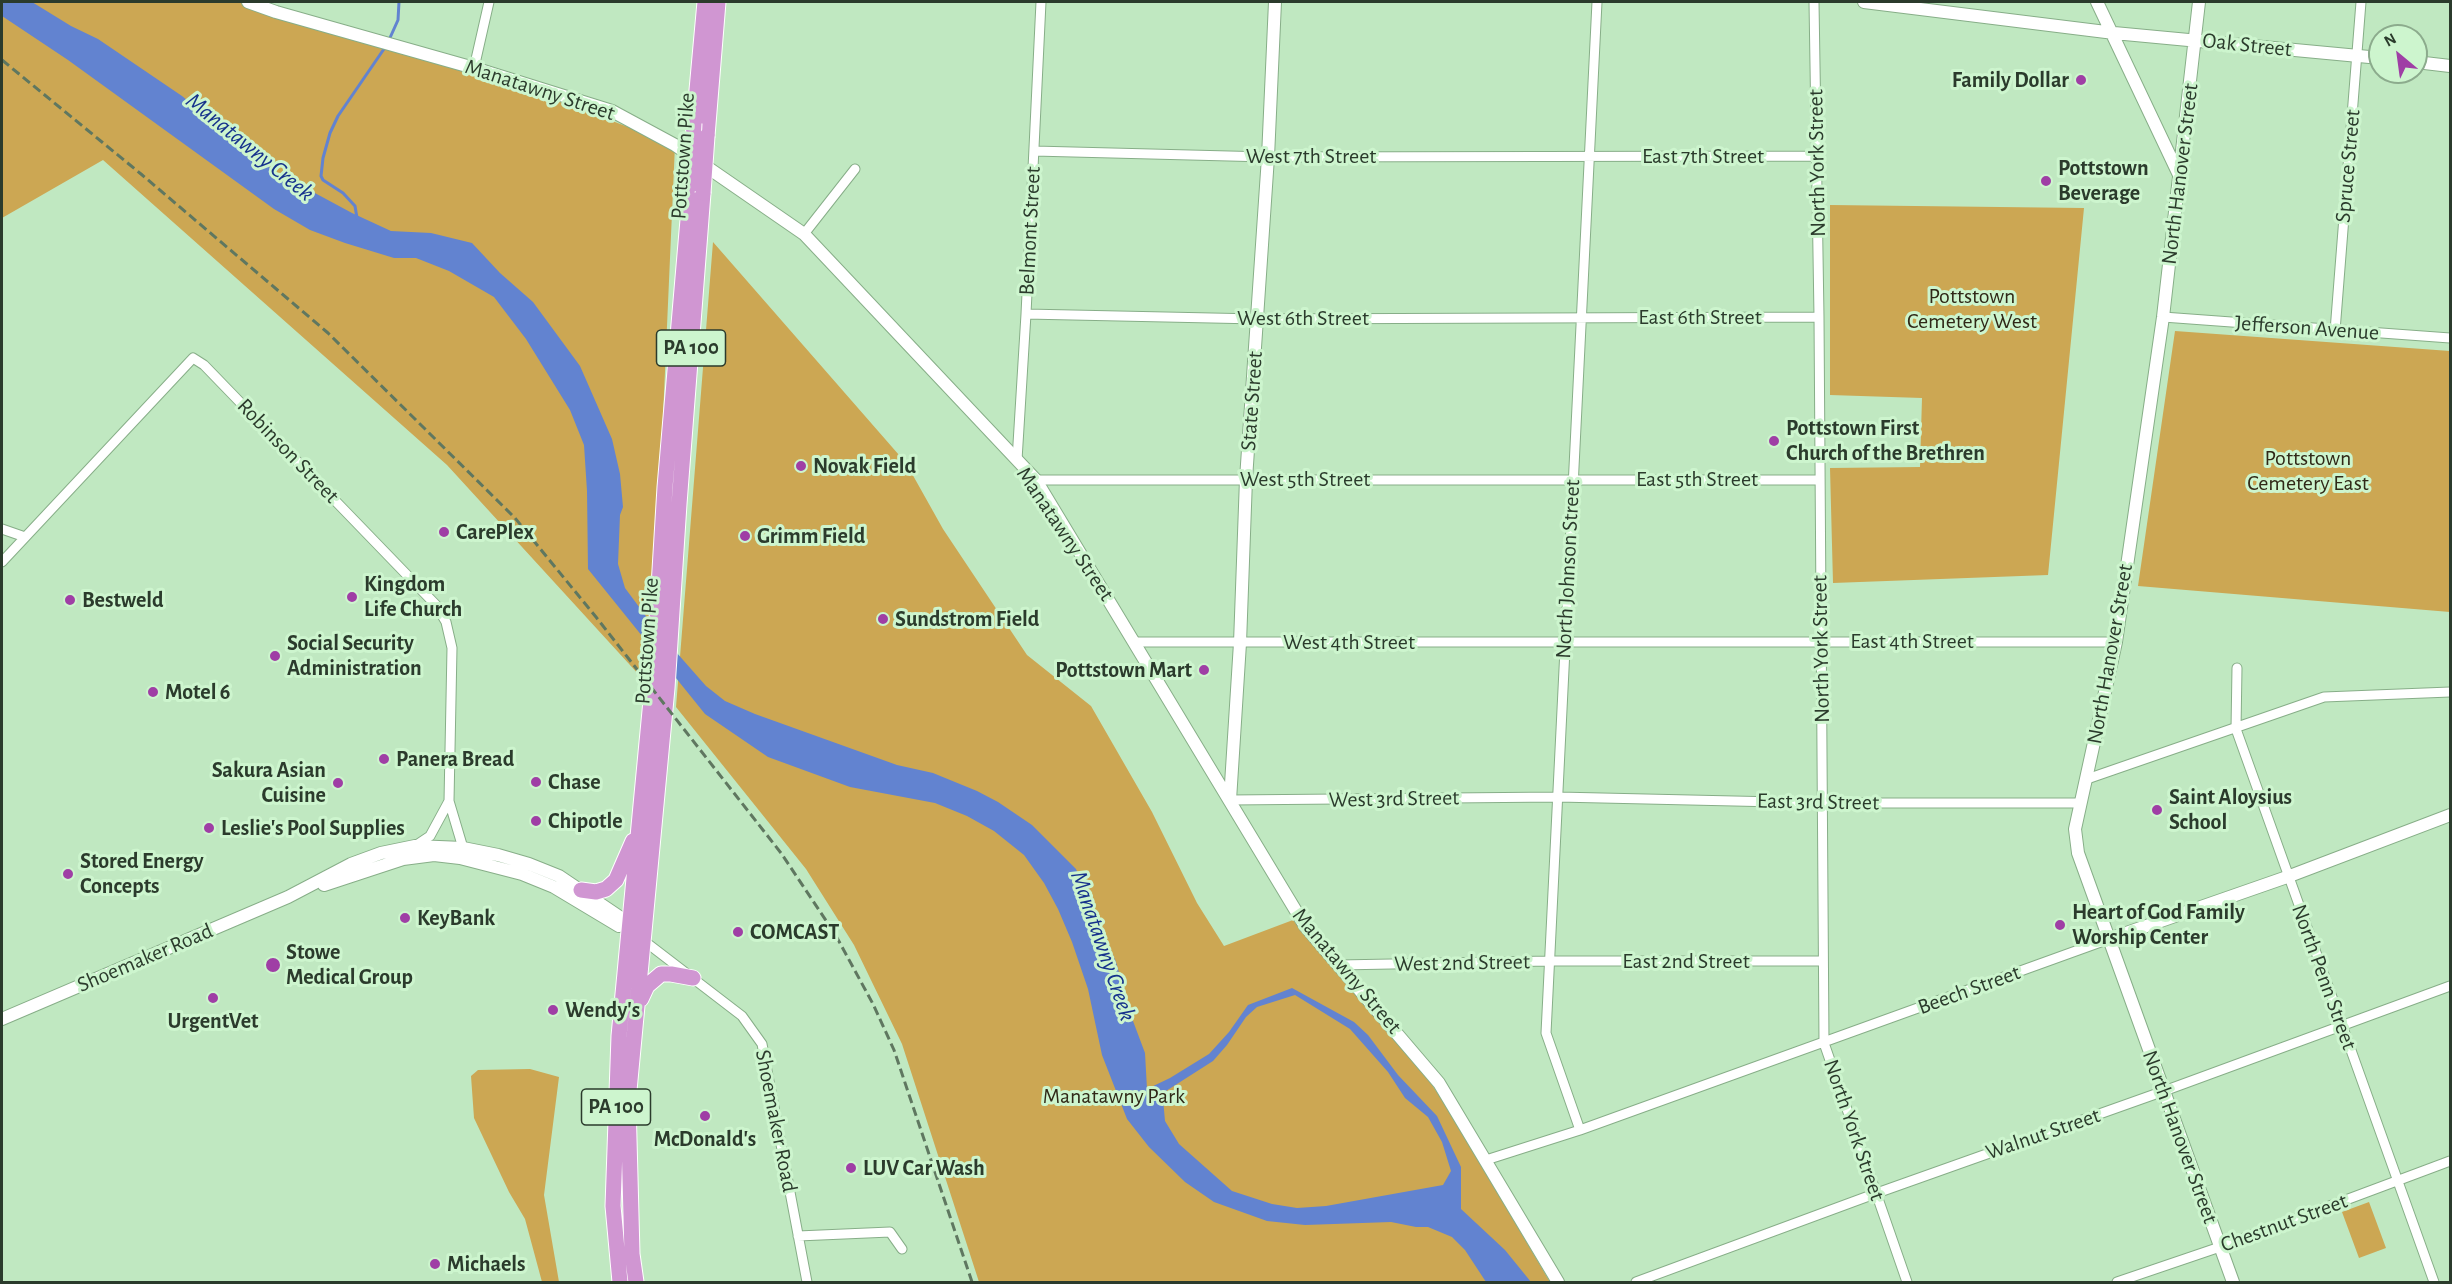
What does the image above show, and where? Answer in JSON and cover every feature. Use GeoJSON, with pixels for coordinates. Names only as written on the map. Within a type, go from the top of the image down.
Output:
{"type":"FeatureCollection","features":[{"type":"Feature","properties":{"kind":"highway","name":"Pottstown Pike"},"geometry":{"type":"LineString","coordinates":[[636,1282],[632,1254],[628,1101],[667,688],[697,189],[694,123],[705,2]]}},
{"type":"Feature","properties":{"kind":"highway","name":"Pottstown Pike"},"geometry":{"type":"LineString","coordinates":[[620,1282],[613,1206],[619,1036],[654,669],[665,487],[697,189],[707,136],[718,2]]}},
{"type":"Feature","properties":{"kind":"highway"},"geometry":{"type":"LineString","coordinates":[[581,890],[596,892],[606,889],[616,880],[638,830]]}},
{"type":"Feature","properties":{"kind":"highway"},"geometry":{"type":"LineString","coordinates":[[637,1007],[647,986],[661,975],[671,974],[693,978]]}},
{"type":"Feature","properties":{"kind":"street","name":"Manatawny Street"},"geometry":{"type":"LineString","coordinates":[[248,2],[612,111],[675,145],[804,234],[1036,480],[1305,926],[1429,1068],[1558,1282]]}},
{"type":"Feature","properties":{"kind":"street"},"geometry":{"type":"LineString","coordinates":[[474,68],[489,2]]}},
{"type":"Feature","properties":{"kind":"street","name":"Belmont Street"},"geometry":{"type":"LineString","coordinates":[[1017,460],[1041,2]]}},
{"type":"Feature","properties":{"kind":"street","name":"State Street"},"geometry":{"type":"LineString","coordinates":[[1230,800],[1240,643],[1246,479],[1268,157],[1275,2]]}},
{"type":"Feature","properties":{"kind":"street","name":"North Johnson Street"},"geometry":{"type":"LineString","coordinates":[[1580,1130],[1546,1033],[1597,2]]}},
{"type":"Feature","properties":{"kind":"street","name":"North York Street"},"geometry":{"type":"LineString","coordinates":[[1814,2],[1819,317],[1824,1043],[1907,1282]]}},
{"type":"Feature","properties":{"kind":"street","name":"Oak Street"},"geometry":{"type":"LineString","coordinates":[[1864,2],[2114,33],[2368,57]]}},
{"type":"Feature","properties":{"kind":"street"},"geometry":{"type":"LineString","coordinates":[[2097,2],[2114,33],[2180,178]]}},
{"type":"Feature","properties":{"kind":"street","name":"North Hanover Street"},"geometry":{"type":"LineString","coordinates":[[2199,2],[2163,318],[2116,642],[2075,829],[2078,853],[2233,1282]]}},
{"type":"Feature","properties":{"kind":"street","name":"Spruce Street"},"geometry":{"type":"LineString","coordinates":[[2335,331],[2361,2]]}},
{"type":"Feature","properties":{"kind":"street"},"geometry":{"type":"LineString","coordinates":[[2428,63],[2451,66]]}},
{"type":"Feature","properties":{"kind":"street","name":"West 7th Street"},"geometry":{"type":"LineString","coordinates":[[1034,151],[1268,157],[1589,156]]}},
{"type":"Feature","properties":{"kind":"street","name":"East 7th Street"},"geometry":{"type":"LineString","coordinates":[[1589,156],[1817,156]]}},
{"type":"Feature","properties":{"kind":"street"},"geometry":{"type":"LineString","coordinates":[[804,234],[855,169]]}},
{"type":"Feature","properties":{"kind":"street","name":"West 6th Street"},"geometry":{"type":"LineString","coordinates":[[1026,314],[1258,319],[1581,316]]}},
{"type":"Feature","properties":{"kind":"street","name":"East 6th Street"},"geometry":{"type":"LineString","coordinates":[[1581,316],[1819,317]]}},
{"type":"Feature","properties":{"kind":"street","name":"Jefferson Avenue"},"geometry":{"type":"LineString","coordinates":[[2163,318],[2451,338]]}},
{"type":"Feature","properties":{"kind":"street","name":"Robinson Street"},"geometry":{"type":"LineString","coordinates":[[2,562],[193,358],[204,365],[436,605],[446,621],[452,648],[449,801],[462,853]]}},
{"type":"Feature","properties":{"kind":"street","name":"West 5th Street"},"geometry":{"type":"LineString","coordinates":[[1036,480],[1574,478]]}},
{"type":"Feature","properties":{"kind":"street","name":"East 5th Street"},"geometry":{"type":"LineString","coordinates":[[1574,478],[1820,480]]}},
{"type":"Feature","properties":{"kind":"street"},"geometry":{"type":"LineString","coordinates":[[2,529],[25,537]]}},
{"type":"Feature","properties":{"kind":"street","name":"East 4th Street"},"geometry":{"type":"LineString","coordinates":[[1564,641],[2116,642]]}},
{"type":"Feature","properties":{"kind":"street","name":"West 4th Street"},"geometry":{"type":"LineString","coordinates":[[1135,642],[1564,641]]}},
{"type":"Feature","properties":{"kind":"street","name":"North Penn Street"},"geometry":{"type":"LineString","coordinates":[[2237,668],[2236,729],[2287,877],[2434,1282]]}},
{"type":"Feature","properties":{"kind":"street"},"geometry":{"type":"LineString","coordinates":[[2087,779],[2324,697],[2451,692]]}},
{"type":"Feature","properties":{"kind":"street","name":"East 3rd Street"},"geometry":{"type":"LineString","coordinates":[[1558,797],[1822,803],[2079,803]]}},
{"type":"Feature","properties":{"kind":"street","name":"West 3rd Street"},"geometry":{"type":"LineString","coordinates":[[1230,800],[1558,797]]}},
{"type":"Feature","properties":{"kind":"street","name":"Robinson Street"},"geometry":{"type":"LineString","coordinates":[[415,846],[430,837],[449,801]]}},
{"type":"Feature","properties":{"kind":"street","name":"Beech Street"},"geometry":{"type":"LineString","coordinates":[[1486,1160],[1580,1130],[1824,1043],[2287,877],[2451,815]]}},
{"type":"Feature","properties":{"kind":"street","name":"Shoemaker Road"},"geometry":{"type":"LineString","coordinates":[[288,897],[351,864],[381,853],[415,846],[529,864],[559,876],[581,890],[742,1016],[762,1044],[807,1282]]}},
{"type":"Feature","properties":{"kind":"street","name":"Shoemaker Road"},"geometry":{"type":"LineString","coordinates":[[2,1019],[288,897],[403,858],[462,853],[554,887],[629,928]]}},
{"type":"Feature","properties":{"kind":"street","name":"East 2nd Street"},"geometry":{"type":"LineString","coordinates":[[1550,961],[1823,961]]}},
{"type":"Feature","properties":{"kind":"street","name":"West 2nd Street"},"geometry":{"type":"LineString","coordinates":[[1339,965],[1550,961]]}},
{"type":"Feature","properties":{"kind":"street","name":"Walnut Street"},"geometry":{"type":"LineString","coordinates":[[1636,1282],[2451,986]]}},
{"type":"Feature","properties":{"kind":"street","name":"Chestnut Street"},"geometry":{"type":"LineString","coordinates":[[2117,1282],[2220,1247],[2451,1161]]}},
{"type":"Feature","properties":{"kind":"street"},"geometry":{"type":"LineString","coordinates":[[798,1236],[890,1232],[902,1249]]}},
{"type":"Feature","properties":{"kind":"green space"},"geometry":{"type":"Polygon","coordinates":[[[2,2],[255,2],[474,68],[675,145],[651,688],[447,465],[103,160],[2,218],[2,2]]]}},
{"type":"Feature","properties":{"kind":"green space","name":"Pottstown Cemetery West"},"geometry":{"type":"Polygon","coordinates":[[[1830,205],[2084,208],[2048,575],[1833,583],[1830,468],[1920,467],[1922,398],[1830,395],[1830,205]]]}},
{"type":"Feature","properties":{"kind":"green space","name":"Manatawny Park"},"geometry":{"type":"Polygon","coordinates":[[[713,242],[906,463],[943,529],[1027,655],[1091,706],[1152,812],[1197,903],[1224,946],[1293,920],[1424,1073],[1449,1110],[1550,1282],[979,1282],[902,1044],[854,945],[806,869],[676,707],[713,242]]]}},
{"type":"Feature","properties":{"kind":"green space","name":"Pottstown Cemetery East"},"geometry":{"type":"Polygon","coordinates":[[[2175,331],[2450,351],[2450,612],[2138,586],[2175,331]]]}},
{"type":"Feature","properties":{"kind":"green space"},"geometry":{"type":"Polygon","coordinates":[[[530,1069],[559,1077],[544,1195],[559,1282],[542,1282],[525,1219],[509,1192],[474,1118],[471,1076],[478,1070],[530,1069]]]}},
{"type":"Feature","properties":{"kind":"green space"},"geometry":{"type":"Polygon","coordinates":[[[2369,1202],[2386,1248],[2359,1258],[2342,1212],[2369,1202]]]}},
{"type":"Feature","properties":{"kind":"water","name":"Manatawny Creek"},"geometry":{"type":"Polygon","coordinates":[[[2,2],[32,2],[71,26],[98,39],[182,96],[274,171],[391,231],[431,233],[472,243],[500,273],[533,302],[580,366],[612,439],[620,474],[623,507],[620,515],[618,564],[625,588],[654,627],[706,686],[725,701],[755,714],[897,765],[933,773],[977,791],[1032,825],[1076,869],[1116,962],[1145,1053],[1147,1089],[1209,1054],[1229,1032],[1248,1005],[1292,988],[1354,1022],[1368,1035],[1398,1075],[1437,1116],[1461,1167],[1461,1209],[1505,1250],[1531,1282],[1486,1282],[1465,1250],[1452,1237],[1428,1227],[1391,1222],[1305,1225],[1267,1221],[1214,1202],[1185,1182],[1149,1147],[1127,1119],[1102,1055],[1088,989],[1072,942],[1044,883],[1024,855],[994,831],[967,816],[935,803],[850,787],[768,757],[705,714],[588,569],[584,445],[570,410],[526,339],[494,297],[449,271],[416,258],[394,258],[310,230],[274,209],[68,60],[2,16],[2,2]],[[1295,995],[1257,1007],[1246,1017],[1213,1061],[1166,1091],[1163,1099],[1165,1121],[1179,1144],[1232,1191],[1272,1204],[1297,1208],[1326,1206],[1443,1185],[1451,1171],[1442,1142],[1428,1117],[1405,1098],[1388,1072],[1350,1029],[1295,995]]]}},
{"type":"Feature","properties":{"kind":"waterway"},"geometry":{"type":"LineString","coordinates":[[389,40],[398,20],[399,2]]}},
{"type":"Feature","properties":{"kind":"waterway","name":"Manatawny Creek"},"geometry":{"type":"LineString","coordinates":[[357,218],[355,206],[343,193],[323,180],[321,176],[323,158],[330,133],[338,116],[386,46]]}},
{"type":"Feature","properties":{"kind":"railway"},"geometry":{"type":"LineString","coordinates":[[2,60],[141,174],[328,333],[515,518],[596,617],[781,853],[835,934],[873,1004],[894,1050],[972,1282]]}},
{"type":"Feature","properties":{"kind":"place","name":"Family Dollar"},"geometry":{"type":"Point","coordinates":[2081,80]}},
{"type":"Feature","properties":{"kind":"place","name":"Pottstown Beverage"},"geometry":{"type":"Point","coordinates":[2046,181]}},
{"type":"Feature","properties":{"kind":"place","name":"Pottstown First Church of the Brethren"},"geometry":{"type":"Point","coordinates":[1774,441]}},
{"type":"Feature","properties":{"kind":"place","name":"Novak Field"},"geometry":{"type":"Point","coordinates":[801,466]}},
{"type":"Feature","properties":{"kind":"place","name":"CarePlex"},"geometry":{"type":"Point","coordinates":[444,532]}},
{"type":"Feature","properties":{"kind":"place","name":"Grimm Field"},"geometry":{"type":"Point","coordinates":[745,536]}},
{"type":"Feature","properties":{"kind":"place","name":"Kingdom Life Church"},"geometry":{"type":"Point","coordinates":[352,597]}},
{"type":"Feature","properties":{"kind":"place","name":"Bestweld"},"geometry":{"type":"Point","coordinates":[70,600]}},
{"type":"Feature","properties":{"kind":"place","name":"Sundstrom Field"},"geometry":{"type":"Point","coordinates":[883,619]}},
{"type":"Feature","properties":{"kind":"place","name":"Social Security Administration"},"geometry":{"type":"Point","coordinates":[275,656]}},
{"type":"Feature","properties":{"kind":"place","name":"Pottstown Mart"},"geometry":{"type":"Point","coordinates":[1204,670]}},
{"type":"Feature","properties":{"kind":"place","name":"Motel 6"},"geometry":{"type":"Point","coordinates":[153,692]}},
{"type":"Feature","properties":{"kind":"place","name":"Panera Bread"},"geometry":{"type":"Point","coordinates":[384,759]}},
{"type":"Feature","properties":{"kind":"place","name":"Chase"},"geometry":{"type":"Point","coordinates":[536,782]}},
{"type":"Feature","properties":{"kind":"place","name":"Sakura Asian Cuisine"},"geometry":{"type":"Point","coordinates":[338,783]}},
{"type":"Feature","properties":{"kind":"place","name":"Saint Aloysius School"},"geometry":{"type":"Point","coordinates":[2157,810]}},
{"type":"Feature","properties":{"kind":"place","name":"Chipotle"},"geometry":{"type":"Point","coordinates":[536,821]}},
{"type":"Feature","properties":{"kind":"place","name":"Leslie's Pool Supplies"},"geometry":{"type":"Point","coordinates":[209,828]}},
{"type":"Feature","properties":{"kind":"place","name":"Stored Energy Concepts"},"geometry":{"type":"Point","coordinates":[68,874]}},
{"type":"Feature","properties":{"kind":"place","name":"KeyBank"},"geometry":{"type":"Point","coordinates":[405,918]}},
{"type":"Feature","properties":{"kind":"place","name":"Heart of God Family Worship Center"},"geometry":{"type":"Point","coordinates":[2060,925]}},
{"type":"Feature","properties":{"kind":"place","name":"COMCAST"},"geometry":{"type":"Point","coordinates":[738,932]}},
{"type":"Feature","properties":{"kind":"place","name":"Stowe Medical Group"},"geometry":{"type":"Point","coordinates":[273,965]}},
{"type":"Feature","properties":{"kind":"place","name":"UrgentVet"},"geometry":{"type":"Point","coordinates":[213,998]}},
{"type":"Feature","properties":{"kind":"place","name":"Wendy's"},"geometry":{"type":"Point","coordinates":[553,1010]}},
{"type":"Feature","properties":{"kind":"place","name":"McDonald's"},"geometry":{"type":"Point","coordinates":[705,1116]}},
{"type":"Feature","properties":{"kind":"place","name":"LUV Car Wash"},"geometry":{"type":"Point","coordinates":[851,1168]}},
{"type":"Feature","properties":{"kind":"place","name":"Michaels"},"geometry":{"type":"Point","coordinates":[435,1264]}}]}
